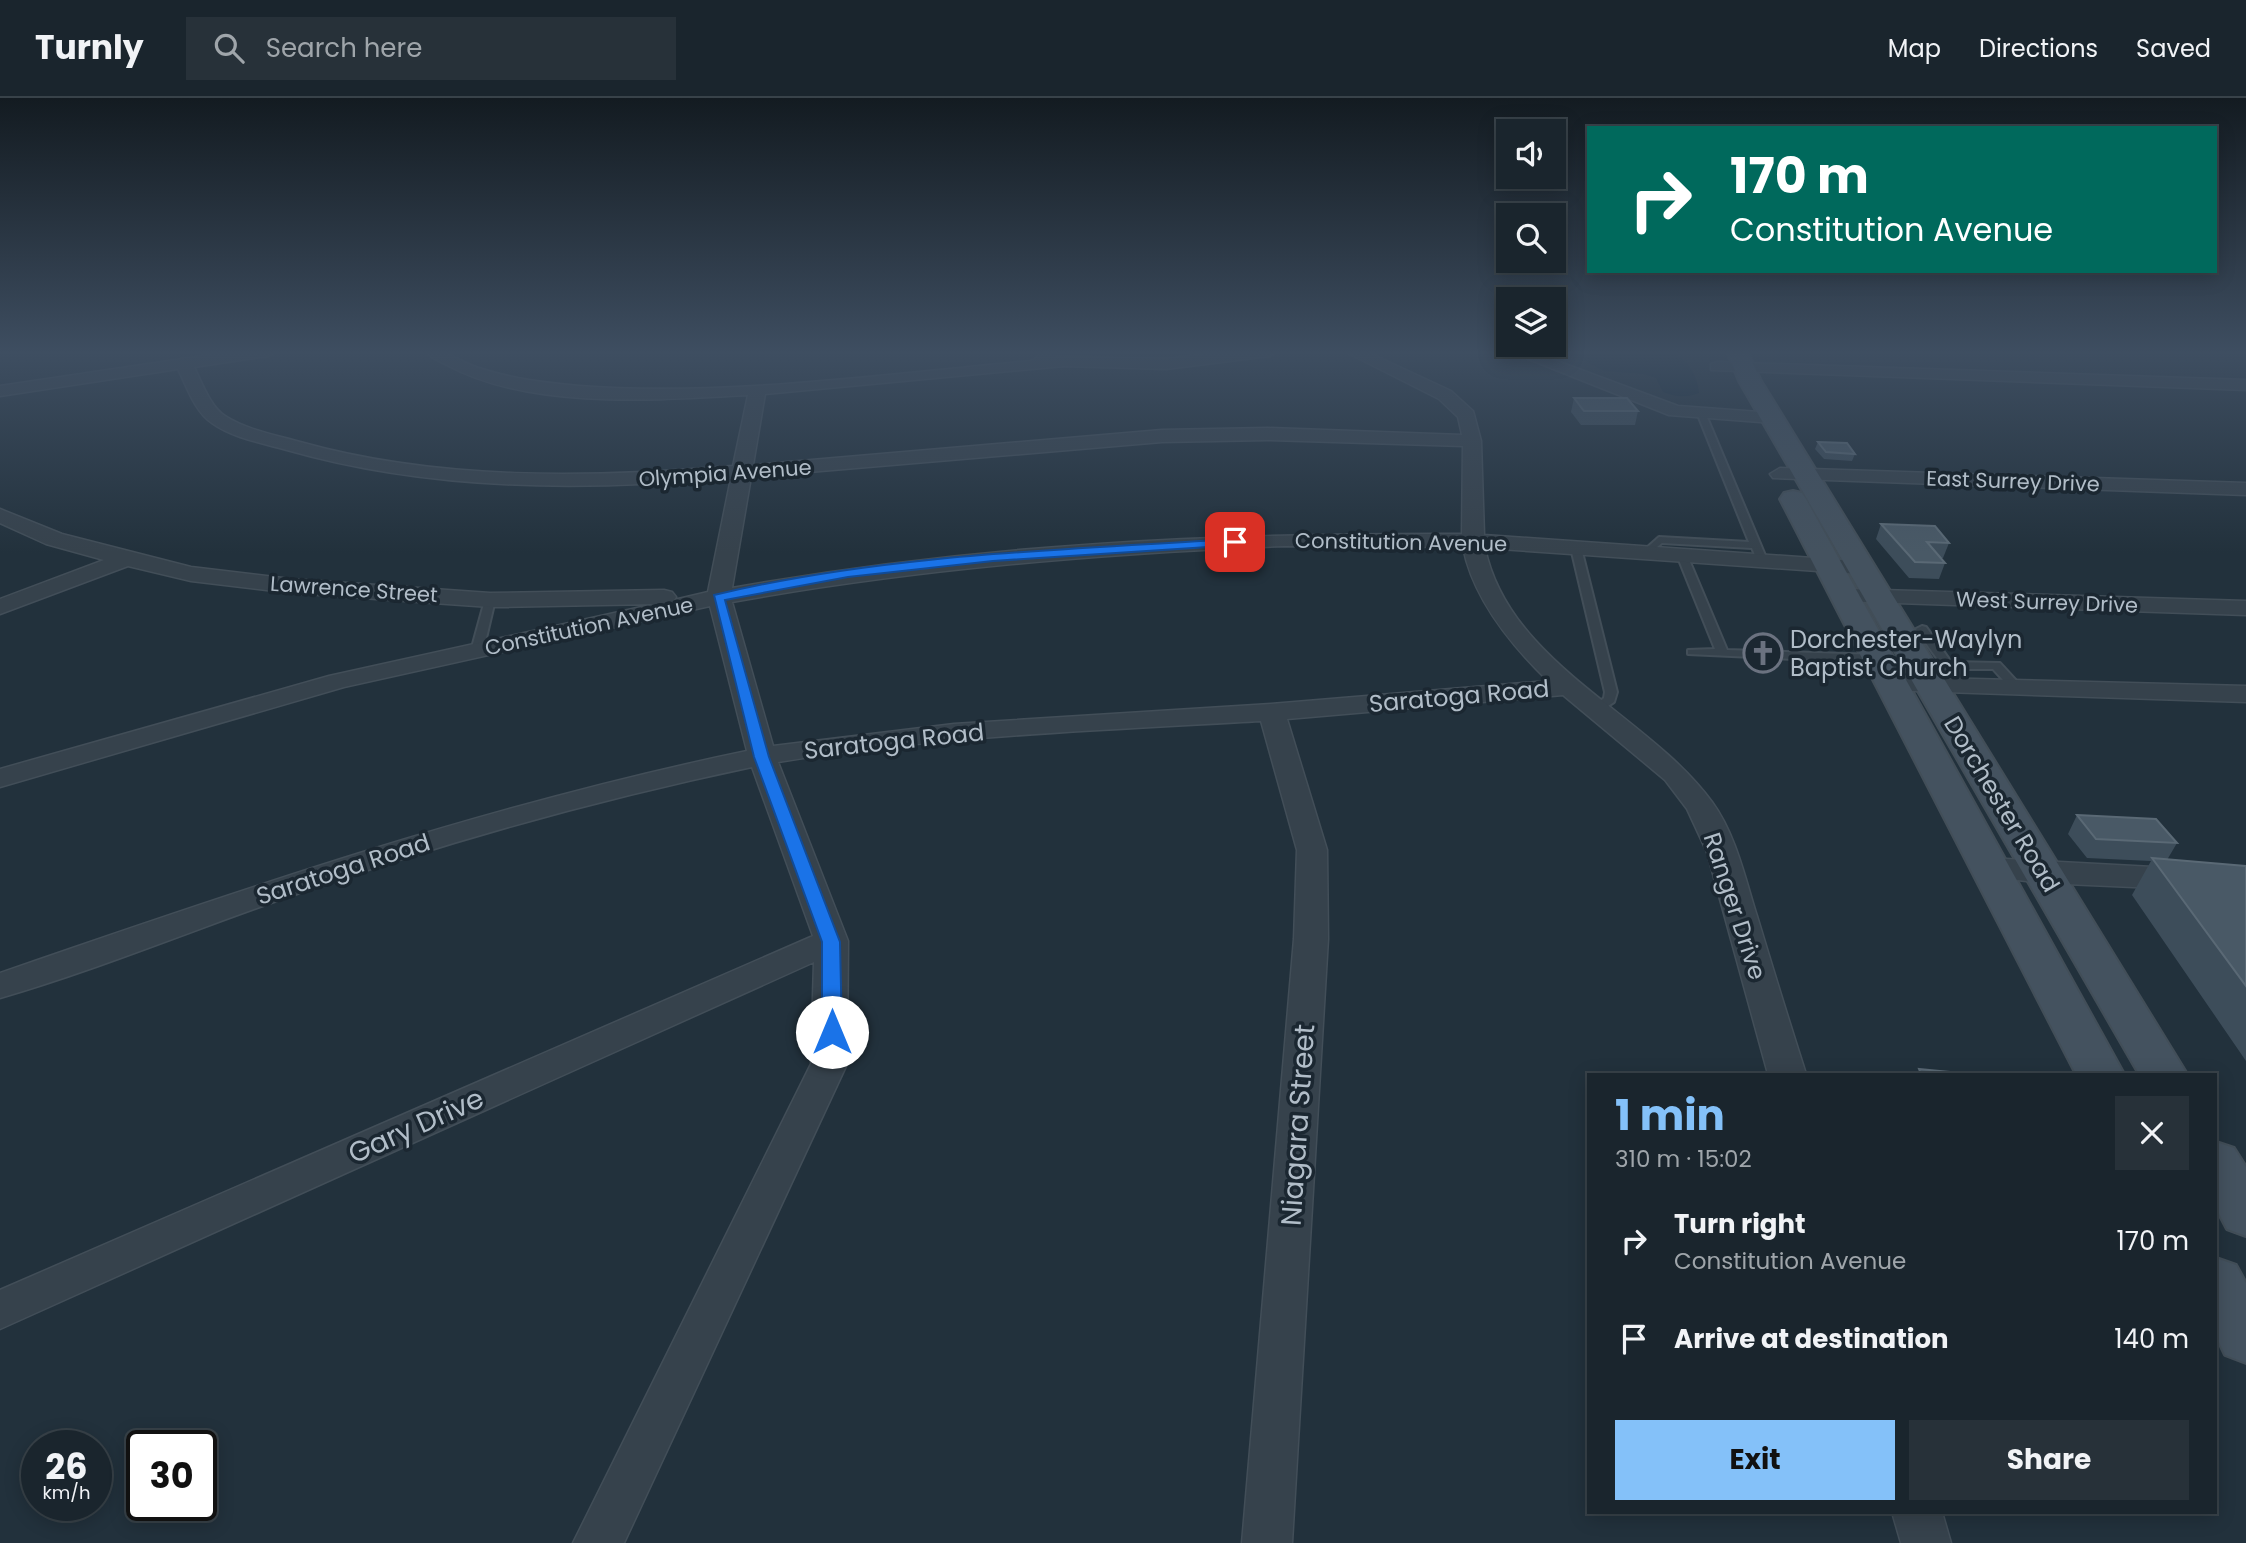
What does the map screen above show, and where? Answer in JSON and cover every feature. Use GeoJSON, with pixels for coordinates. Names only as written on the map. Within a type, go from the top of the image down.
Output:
{"type":"FeatureCollection","features":[{"type":"Feature","properties":{"kind":"main road","name":"Dorchester Road"},"geometry":{"type":"LineString","coordinates":[[1747,418],[1780,474],[1854,581],[1948,679],[2043,873],[2162,1073]]}},
{"type":"Feature","properties":{"kind":"main road","name":"Dorchester Road"},"geometry":{"type":"LineString","coordinates":[[1773,418],[1806,474],[1854,581],[1887,672],[1988,868],[2100,1073]]}},
{"type":"Feature","properties":{"kind":"main road"},"geometry":{"type":"LineString","coordinates":[[2217,1284],[2246,1337]]}},
{"type":"Feature","properties":{"kind":"street","name":"Olympia Avenue"},"geometry":{"type":"LineString","coordinates":[[218,418],[249,434],[342,460],[465,477],[559,480],[655,480],[1162,436],[1294,434],[1472,441]]}},
{"type":"Feature","properties":{"kind":"street"},"geometry":{"type":"LineString","coordinates":[[598,1543],[830,1064],[831,942],[762,757],[719,597],[752,418]]}},
{"type":"Feature","properties":{"kind":"street","name":"Ranger Drive"},"geometry":{"type":"LineString","coordinates":[[1468,418],[1472,441],[1473,541],[1479,572],[1523,643],[1569,687],[1675,775],[1701,807],[1722,852],[1787,1073]]}},
{"type":"Feature","properties":{"kind":"street","name":"East Surrey Drive"},"geometry":{"type":"LineString","coordinates":[[1780,474],[2246,489]]}},
{"type":"Feature","properties":{"kind":"street","name":"Lawrence Street"},"geometry":{"type":"LineString","coordinates":[[0,515],[54,539],[126,559],[191,573],[291,586],[490,600],[719,597]]}},
{"type":"Feature","properties":{"kind":"street","name":"Constitution Avenue"},"geometry":{"type":"LineString","coordinates":[[0,778],[338,681],[719,597],[848,574],[993,557],[1123,547],[1284,540],[1473,541],[1682,555],[1759,553],[1854,581]]}},
{"type":"Feature","properties":{"kind":"street"},"geometry":{"type":"LineString","coordinates":[[0,607],[126,559]]}},
{"type":"Feature","properties":{"kind":"street","name":"West Surrey Drive"},"geometry":{"type":"LineString","coordinates":[[1854,581],[2246,608]]}},
{"type":"Feature","properties":{"kind":"street"},"geometry":{"type":"LineString","coordinates":[[1887,672],[2017,688],[2246,694]]}},
{"type":"Feature","properties":{"kind":"street","name":"Saratoga Road"},"geometry":{"type":"LineString","coordinates":[[0,986],[347,864],[570,800],[762,757],[829,746],[1082,722],[1272,712],[1569,687]]}},
{"type":"Feature","properties":{"kind":"street","name":"Niagara Street"},"geometry":{"type":"LineString","coordinates":[[1267,1543],[1311,940],[1312,850],[1272,712]]}},
{"type":"Feature","properties":{"kind":"street"},"geometry":{"type":"LineString","coordinates":[[1988,868],[2246,882]]}},
{"type":"Feature","properties":{"kind":"street","name":"Gary Drive"},"geometry":{"type":"LineString","coordinates":[[0,1310],[831,942]]}},
{"type":"Feature","properties":{"kind":"street"},"geometry":{"type":"LineString","coordinates":[[1918,1514],[1926,1543]]}},
{"type":"Feature","properties":{"kind":"lane"},"geometry":{"type":"LineString","coordinates":[[1647,552],[1659,540],[1759,553],[1703,418]]}},
{"type":"Feature","properties":{"kind":"lane"},"geometry":{"type":"LineString","coordinates":[[1576,548],[1611,692],[1610,699],[1596,710]]}},
{"type":"Feature","properties":{"kind":"lane"},"geometry":{"type":"LineString","coordinates":[[1682,555],[1722,653]]}},
{"type":"Feature","properties":{"kind":"lane"},"geometry":{"type":"LineString","coordinates":[[477,651],[490,600]]}},
{"type":"Feature","properties":{"kind":"lane"},"geometry":{"type":"LineString","coordinates":[[1922,629],[1948,679]]}},
{"type":"Feature","properties":{"kind":"lane"},"geometry":{"type":"LineString","coordinates":[[1692,652],[1887,672]]}},
{"type":"Feature","properties":{"kind":"building"},"geometry":{"type":"Polygon","coordinates":[[[1818,442],[1847,443],[1855,454],[1826,452],[1818,442]]]}},
{"type":"Feature","properties":{"kind":"building"},"geometry":{"type":"Polygon","coordinates":[[[1881,524],[1935,526],[1949,543],[1927,542],[1945,563],[1915,562],[1881,524]]]}},
{"type":"Feature","properties":{"kind":"building"},"geometry":{"type":"Polygon","coordinates":[[[2077,815],[2156,819],[2177,843],[2096,839],[2077,815]]]}},
{"type":"Feature","properties":{"kind":"building"},"geometry":{"type":"Polygon","coordinates":[[[2152,858],[2246,866],[2246,986],[2152,858]]]}},
{"type":"Feature","properties":{"kind":"building"},"geometry":{"type":"Polygon","coordinates":[[[1919,1069],[1961,1073],[1921,1073],[1919,1069]]]}},
{"type":"Feature","properties":{"kind":"place","name":"Dorchester-Waylyn Baptist Church"},"geometry":{"type":"Point","coordinates":[1763,653]}},
{"type":"Feature","properties":{"kind":"route"},"geometry":{"type":"LineString","coordinates":[[832,1032],[831,942],[762,757],[719,597],[848,574],[993,557],[1235,542]]}}]}
